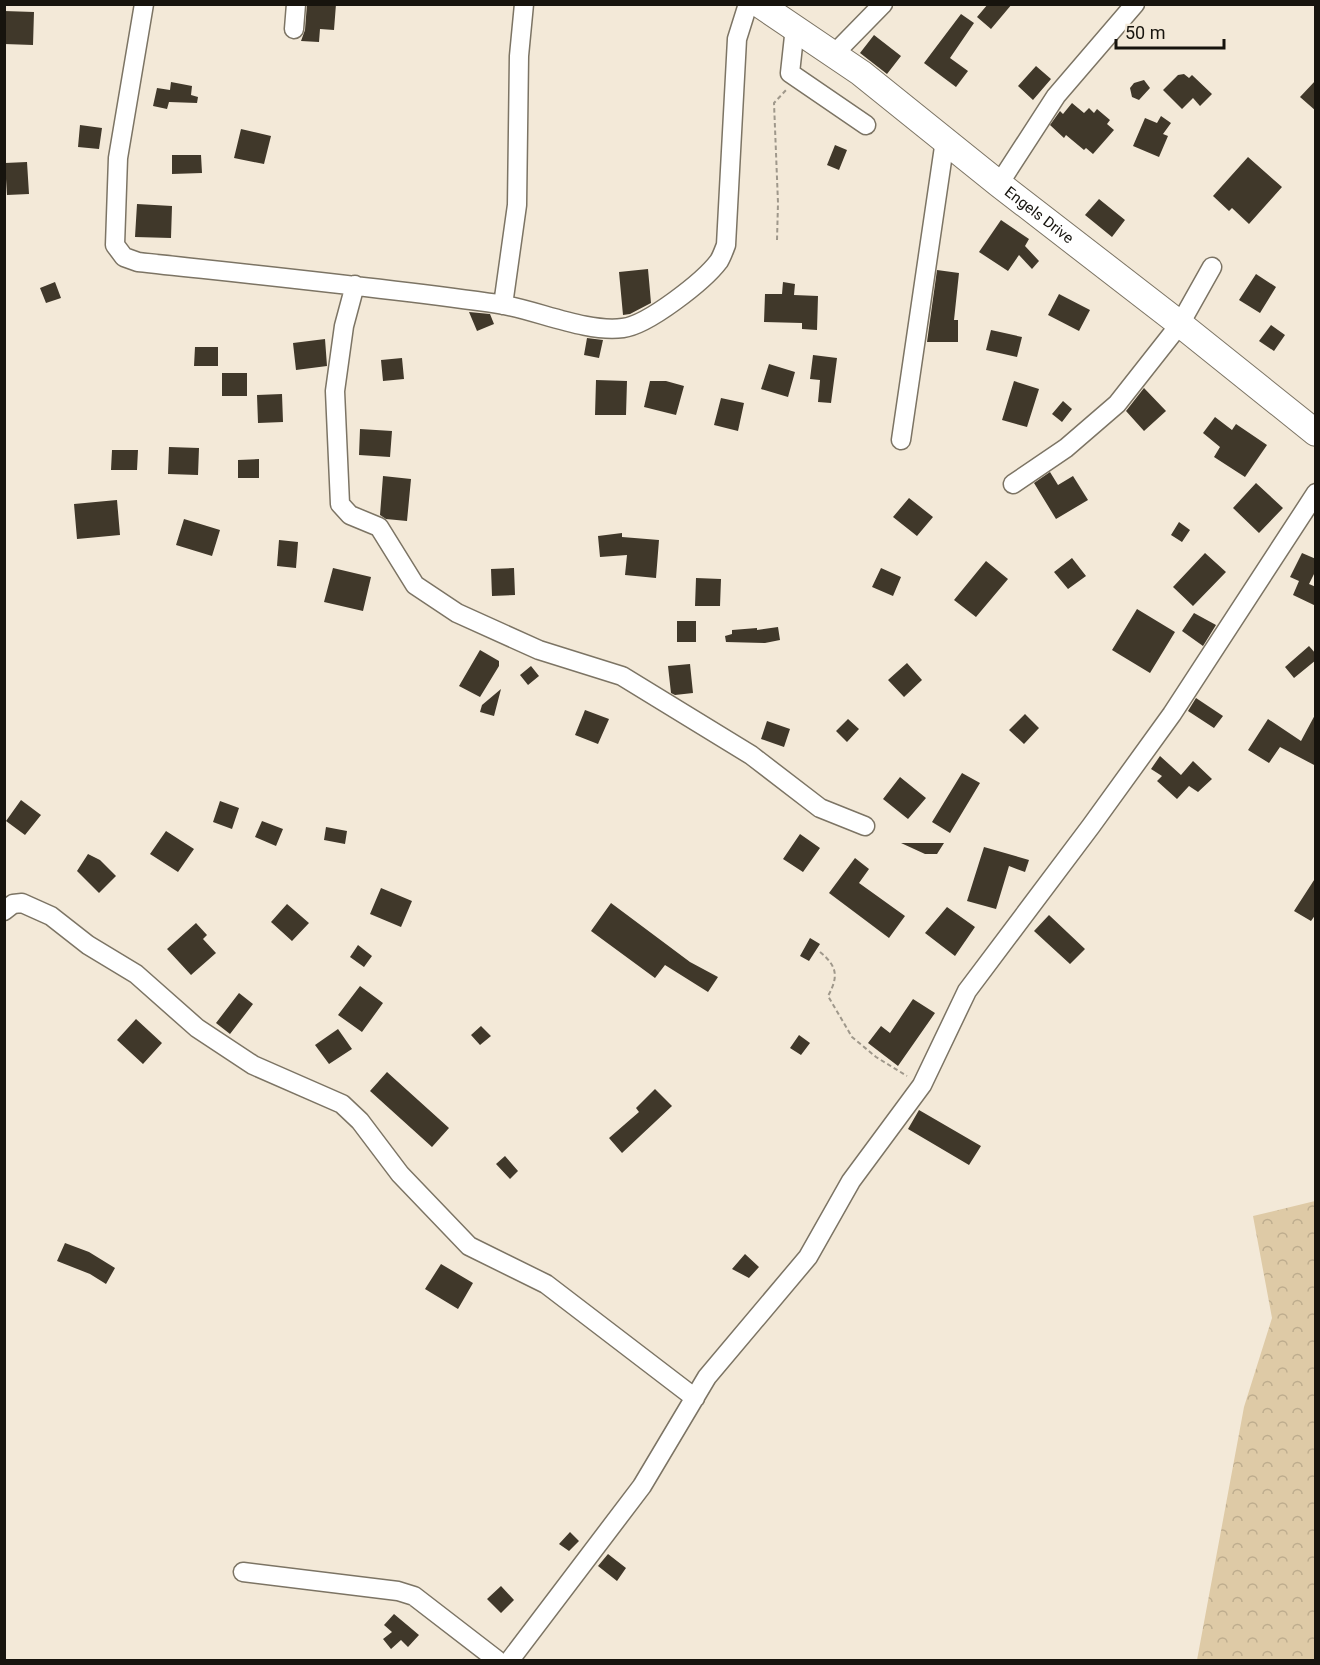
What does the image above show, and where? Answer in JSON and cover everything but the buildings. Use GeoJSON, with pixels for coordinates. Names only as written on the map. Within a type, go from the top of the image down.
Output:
{"type":"FeatureCollection","features":[{"type":"Feature","properties":{"kind":"street"},"geometry":{"type":"LineString","coordinates":[[144,4],[118,158],[115,245],[124,257],[138,262],[355,285],[503,305],[600,328],[625,328],[644,321],[703,279],[720,260],[726,245],[737,39],[748,4]]}},
{"type":"Feature","properties":{"kind":"street"},"geometry":{"type":"LineString","coordinates":[[294,29],[296,4]]}},
{"type":"Feature","properties":{"kind":"street"},"geometry":{"type":"LineString","coordinates":[[503,305],[517,206],[519,56],[524,4]]}},
{"type":"Feature","properties":{"kind":"street","name":"Engels Drive"},"geometry":{"type":"LineString","coordinates":[[759,4],[861,72],[999,184],[1316,433]]}},
{"type":"Feature","properties":{"kind":"street"},"geometry":{"type":"LineString","coordinates":[[834,54],[883,4]]}},
{"type":"Feature","properties":{"kind":"street"},"geometry":{"type":"LineString","coordinates":[[999,184],[1056,96],[1135,4]]}},
{"type":"Feature","properties":{"kind":"street"},"geometry":{"type":"LineString","coordinates":[[795,27],[790,73],[866,125]]}},
{"type":"Feature","properties":{"kind":"street"},"geometry":{"type":"LineString","coordinates":[[901,440],[945,140]]}},
{"type":"Feature","properties":{"kind":"street"},"geometry":{"type":"LineString","coordinates":[[1012,484],[1066,448],[1117,404],[1180,324],[1212,267]]}},
{"type":"Feature","properties":{"kind":"street"},"geometry":{"type":"LineString","coordinates":[[355,285],[344,326],[335,391],[340,504],[350,515],[379,527],[415,585],[457,613],[539,650],[622,676],[751,755],[820,808],[865,826]]}},
{"type":"Feature","properties":{"kind":"street"},"geometry":{"type":"LineString","coordinates":[[510,1660],[642,1486],[707,1377],[808,1257],[851,1181],[922,1085],[967,991],[1172,714],[1316,493]]}},
{"type":"Feature","properties":{"kind":"street"},"geometry":{"type":"LineString","coordinates":[[4,911],[13,904],[22,903],[51,916],[88,945],[136,974],[197,1028],[253,1065],[342,1104],[360,1121],[400,1174],[469,1246],[546,1284],[695,1398]]}},
{"type":"Feature","properties":{"kind":"street"},"geometry":{"type":"LineString","coordinates":[[243,1572],[398,1591],[414,1596],[497,1660]]}},
{"type":"Feature","properties":{"kind":"path"},"geometry":{"type":"LineString","coordinates":[[777,240],[778,203],[774,103],[797,78]]}},
{"type":"Feature","properties":{"kind":"path"},"geometry":{"type":"LineString","coordinates":[[820,952],[832,962],[835,971],[834,986],[828,996],[852,1037],[876,1057],[922,1085]]}},
{"type":"Feature","properties":{"kind":"green space"},"geometry":{"type":"Polygon","coordinates":[[[1315,1201],[1315,1660],[1197,1660],[1244,1407],[1272,1318],[1253,1216],[1315,1201]]]}}]}
